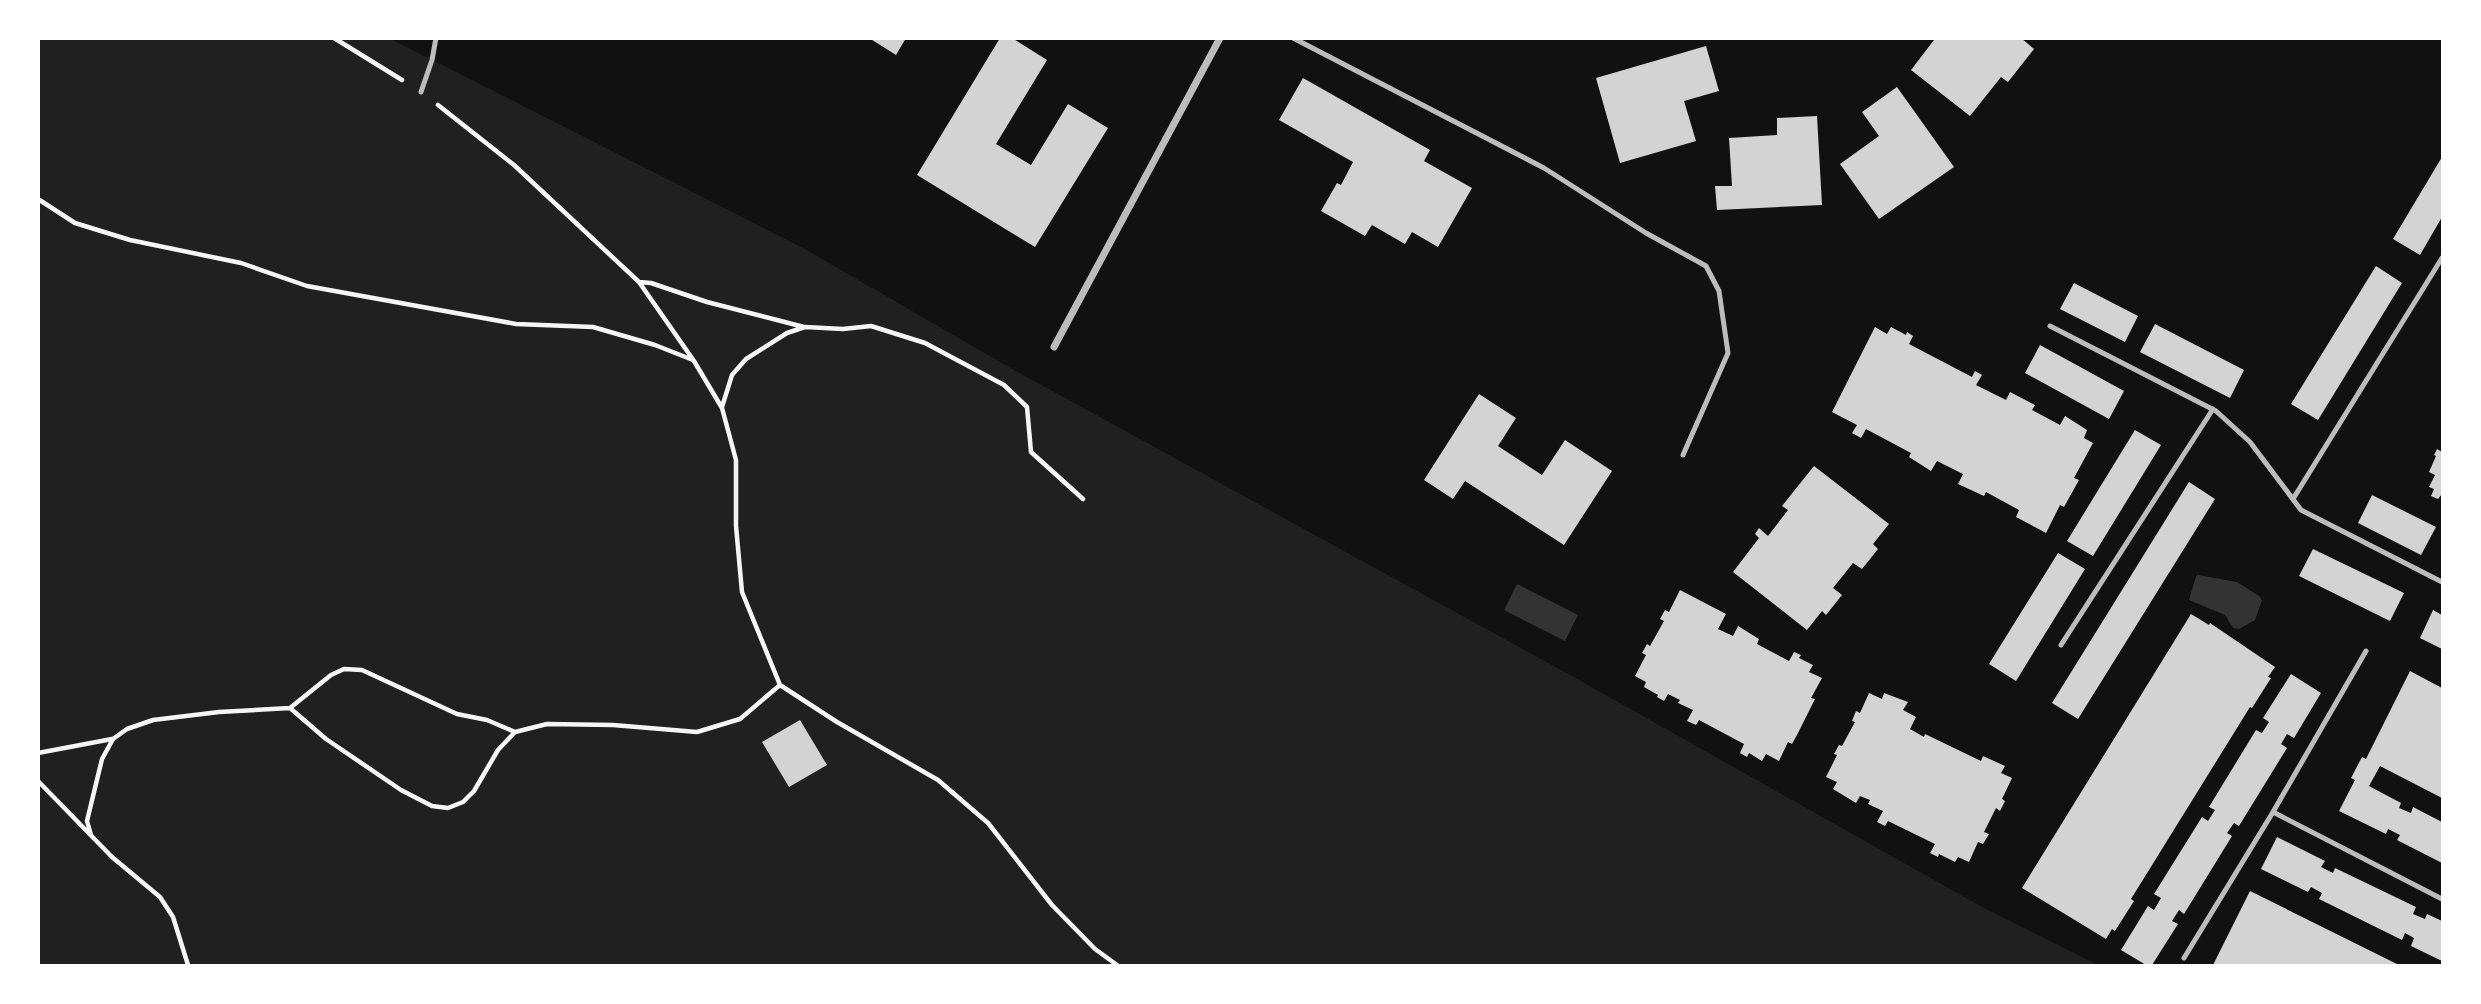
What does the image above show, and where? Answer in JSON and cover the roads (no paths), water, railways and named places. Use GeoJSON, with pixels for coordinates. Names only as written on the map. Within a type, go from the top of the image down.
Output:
{"type":"FeatureCollection","features":[{"type":"Feature","properties":{"kind":"street"},"geometry":{"type":"LineString","coordinates":[[1054,347],[1220,38]]}},
{"type":"Feature","properties":{"kind":"lane"},"geometry":{"type":"LineString","coordinates":[[421,92],[436,38]]}},
{"type":"Feature","properties":{"kind":"lane"},"geometry":{"type":"LineString","coordinates":[[1293,38],[1544,168],[1646,233],[1706,266],[1719,291],[1728,353],[1683,455]]}},
{"type":"Feature","properties":{"kind":"lane"},"geometry":{"type":"LineString","coordinates":[[2292,499],[2442,258]]}},
{"type":"Feature","properties":{"kind":"lane"},"geometry":{"type":"LineString","coordinates":[[2050,326],[2213,409],[2250,442],[2301,510],[2442,582]]}},
{"type":"Feature","properties":{"kind":"lane"},"geometry":{"type":"LineString","coordinates":[[2061,645],[2213,409]]}},
{"type":"Feature","properties":{"kind":"lane"},"geometry":{"type":"LineString","coordinates":[[2184,958],[2273,813],[2366,651]]}},
{"type":"Feature","properties":{"kind":"lane"},"geometry":{"type":"LineString","coordinates":[[2273,813],[2442,899]]}}]}
